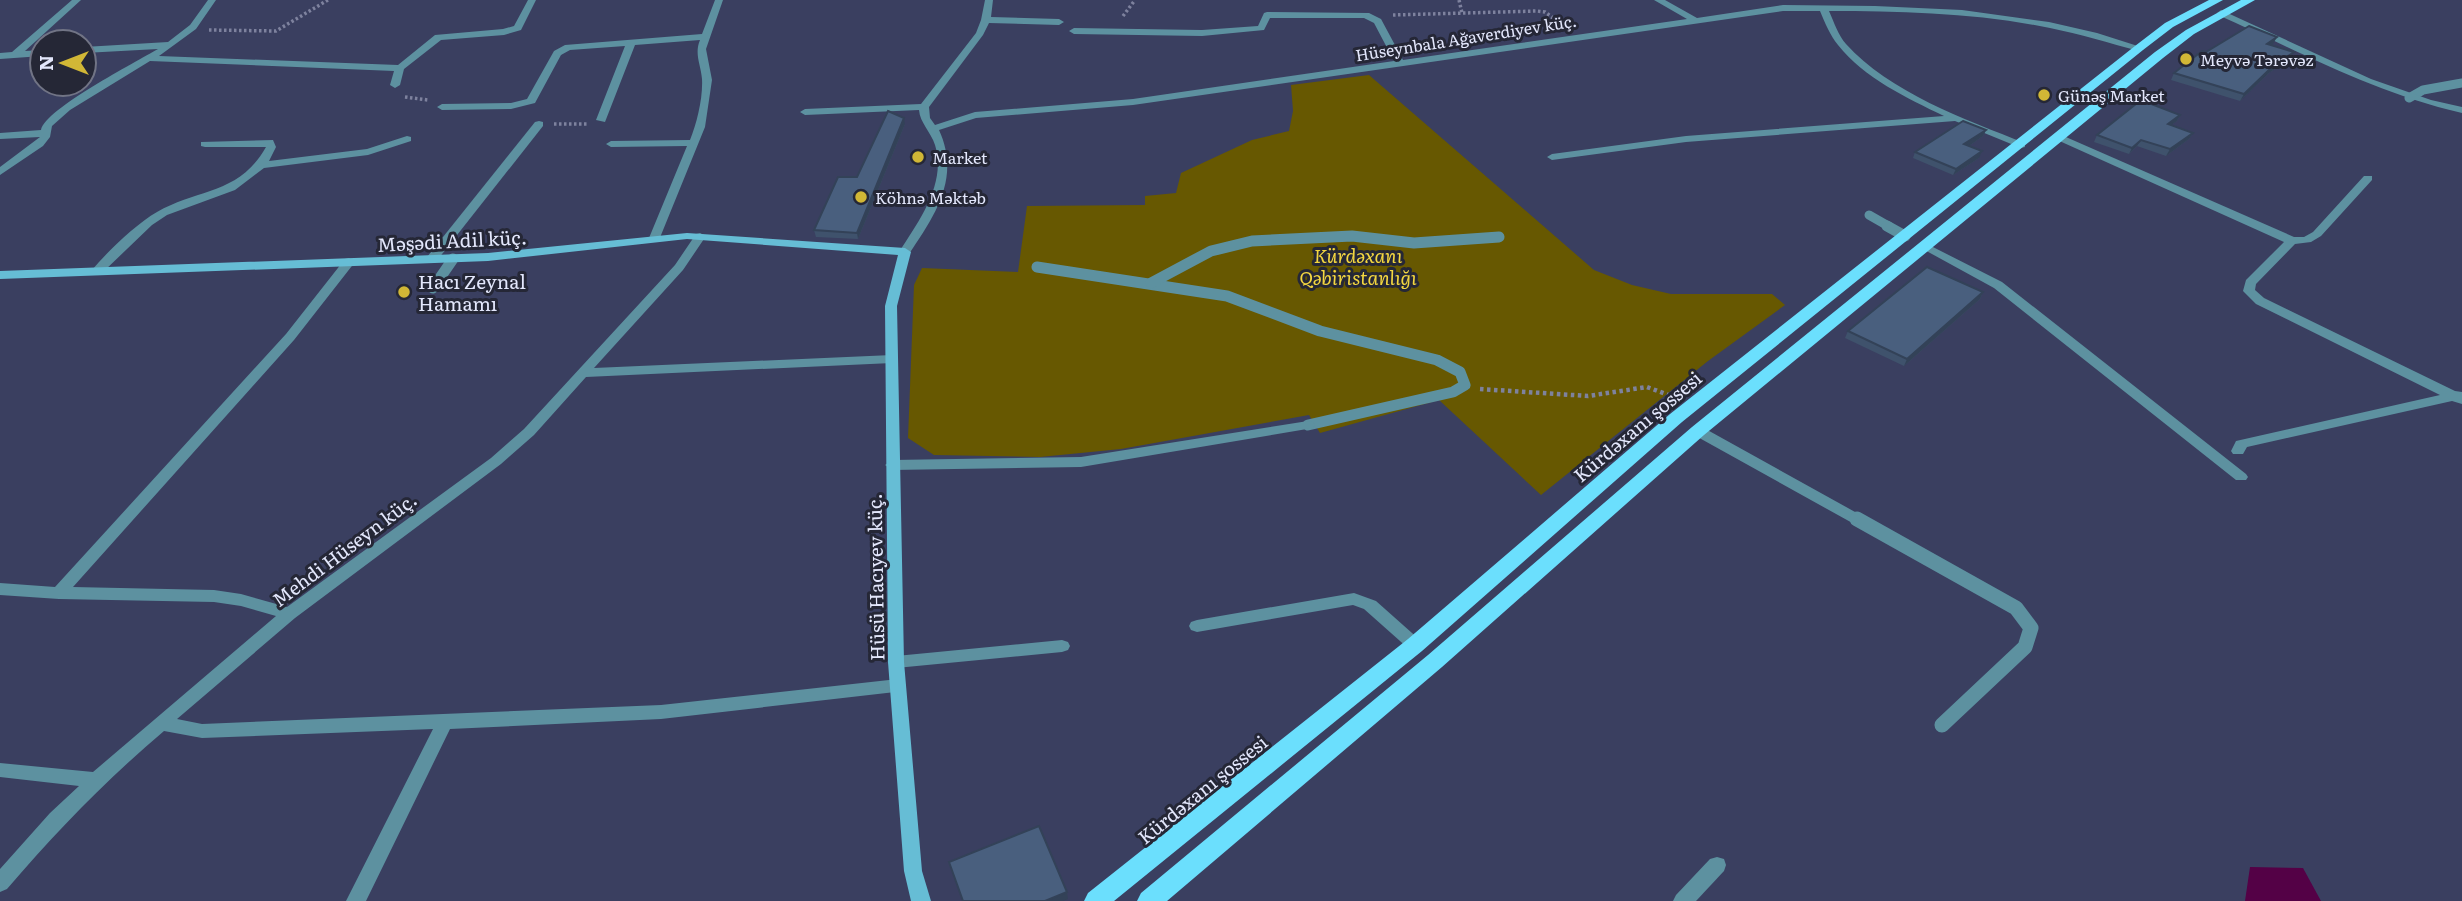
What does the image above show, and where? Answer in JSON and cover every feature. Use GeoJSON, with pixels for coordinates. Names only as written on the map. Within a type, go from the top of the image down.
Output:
{"type":"FeatureCollection","features":[{"type":"Feature","properties":{"kind":"main road","name":"Kürdəxanı şossesi"},"geometry":{"type":"LineString","coordinates":[[1096,901],[1415,645],[1676,418],[2021,145],[2139,48],[2169,25],[2219,7],[2249,0]]}},
{"type":"Feature","properties":{"kind":"main road","name":"Kürdəxanı şossesi"},"geometry":{"type":"LineString","coordinates":[[1149,901],[1435,661],[1698,430],[2219,7]]}},
{"type":"Feature","properties":{"kind":"main road"},"geometry":{"type":"LineString","coordinates":[[2139,48],[2159,55]]}},
{"type":"Feature","properties":{"kind":"main road"},"geometry":{"type":"LineString","coordinates":[[1676,418],[1698,430]]}},
{"type":"Feature","properties":{"kind":"street"},"geometry":{"type":"LineString","coordinates":[[15,55],[77,0]]}},
{"type":"Feature","properties":{"kind":"street"},"geometry":{"type":"LineString","coordinates":[[0,172],[39,144],[51,119],[65,108],[170,45],[190,30],[212,0]]}},
{"type":"Feature","properties":{"kind":"street"},"geometry":{"type":"LineString","coordinates":[[395,85],[400,68],[438,37],[504,32],[518,28],[532,0]]}},
{"type":"Feature","properties":{"kind":"street"},"geometry":{"type":"LineString","coordinates":[[655,238],[694,143],[707,80],[701,49],[719,0]]}},
{"type":"Feature","properties":{"kind":"street"},"geometry":{"type":"LineString","coordinates":[[923,107],[986,20],[989,0]]}},
{"type":"Feature","properties":{"kind":"street"},"geometry":{"type":"LineString","coordinates":[[1658,0],[1693,19]]}},
{"type":"Feature","properties":{"kind":"street"},"geometry":{"type":"LineString","coordinates":[[1917,0],[1925,10]]}},
{"type":"Feature","properties":{"kind":"street"},"geometry":{"type":"LineString","coordinates":[[2219,7],[2369,84],[2409,98],[2462,110]]}},
{"type":"Feature","properties":{"kind":"street"},"geometry":{"type":"LineString","coordinates":[[1823,8],[1840,44],[1863,66],[1954,118],[2021,145]]}},
{"type":"Feature","properties":{"kind":"street","name":"Hüseynbala Ağaverdiyev küç."},"geometry":{"type":"LineString","coordinates":[[933,129],[984,114],[1133,102],[1751,10],[1925,10],[2038,20],[2139,48]]}},
{"type":"Feature","properties":{"kind":"street"},"geometry":{"type":"LineString","coordinates":[[1074,31],[1202,33],[1261,28],[1264,18],[1273,14],[1374,17],[1400,63]]}},
{"type":"Feature","properties":{"kind":"street"},"geometry":{"type":"LineString","coordinates":[[986,20],[1059,23]]}},
{"type":"Feature","properties":{"kind":"street"},"geometry":{"type":"LineString","coordinates":[[442,107],[523,104],[536,96],[561,50],[578,45],[704,37]]}},
{"type":"Feature","properties":{"kind":"street"},"geometry":{"type":"LineString","coordinates":[[601,120],[631,42]]}},
{"type":"Feature","properties":{"kind":"street"},"geometry":{"type":"LineString","coordinates":[[98,49],[170,45]]}},
{"type":"Feature","properties":{"kind":"street"},"geometry":{"type":"LineString","coordinates":[[0,56],[28,54]]}},
{"type":"Feature","properties":{"kind":"street"},"geometry":{"type":"LineString","coordinates":[[149,58],[400,68]]}},
{"type":"Feature","properties":{"kind":"street"},"geometry":{"type":"LineString","coordinates":[[805,112],[923,107]]}},
{"type":"Feature","properties":{"kind":"street"},"geometry":{"type":"LineString","coordinates":[[905,252],[932,209],[945,167],[943,145],[923,107]]}},
{"type":"Feature","properties":{"kind":"street"},"geometry":{"type":"LineString","coordinates":[[1552,157],[1686,139],[1954,118]]}},
{"type":"Feature","properties":{"kind":"street"},"geometry":{"type":"LineString","coordinates":[[431,260],[539,124]]}},
{"type":"Feature","properties":{"kind":"street"},"geometry":{"type":"LineString","coordinates":[[0,136],[46,133]]}},
{"type":"Feature","properties":{"kind":"street"},"geometry":{"type":"LineString","coordinates":[[2059,137],[2292,241],[2307,240],[2317,234],[2368,177]]}},
{"type":"Feature","properties":{"kind":"street"},"geometry":{"type":"LineString","coordinates":[[261,165],[368,152],[407,139]]}},
{"type":"Feature","properties":{"kind":"street"},"geometry":{"type":"LineString","coordinates":[[98,270],[148,223],[189,202],[230,188],[261,165],[271,147],[270,142],[205,144]]}},
{"type":"Feature","properties":{"kind":"street"},"geometry":{"type":"LineString","coordinates":[[611,144],[694,143]]}},
{"type":"Feature","properties":{"kind":"street","name":"Məşədi Adil küç."},"geometry":{"type":"LineString","coordinates":[[0,275],[453,259],[528,254],[655,238],[700,236],[905,252]]}},
{"type":"Feature","properties":{"kind":"street","name":"Mehdi Hüseyn küç."},"geometry":{"type":"LineString","coordinates":[[0,883],[94,780],[289,614],[496,461],[529,432],[679,267],[700,236]]}},
{"type":"Feature","properties":{"kind":"street"},"geometry":{"type":"LineString","coordinates":[[2292,241],[2250,283],[2249,291],[2260,301],[2460,396]]}},
{"type":"Feature","properties":{"kind":"street"},"geometry":{"type":"LineString","coordinates":[[1925,246],[1998,285],[2241,477]]}},
{"type":"Feature","properties":{"kind":"street","name":"Hüsü Hacıyev küç."},"geometry":{"type":"LineString","coordinates":[[905,252],[891,306],[895,663],[913,871],[921,901]]}},
{"type":"Feature","properties":{"kind":"street"},"geometry":{"type":"LineString","coordinates":[[59,593],[290,337],[349,262]]}},
{"type":"Feature","properties":{"kind":"street"},"geometry":{"type":"LineString","coordinates":[[582,373],[892,359]]}},
{"type":"Feature","properties":{"kind":"street"},"geometry":{"type":"LineString","coordinates":[[2238,451],[2241,444],[2460,396]]}},
{"type":"Feature","properties":{"kind":"street"},"geometry":{"type":"LineString","coordinates":[[892,465],[1081,461],[1308,425]]}},
{"type":"Feature","properties":{"kind":"street"},"geometry":{"type":"LineString","coordinates":[[0,589],[214,596],[241,600],[289,614]]}},
{"type":"Feature","properties":{"kind":"street"},"geometry":{"type":"LineString","coordinates":[[1197,626],[1354,599],[1370,605],[1415,645]]}},
{"type":"Feature","properties":{"kind":"street"},"geometry":{"type":"LineString","coordinates":[[895,663],[1062,646]]}},
{"type":"Feature","properties":{"kind":"street"},"geometry":{"type":"LineString","coordinates":[[161,723],[202,731],[661,712],[898,686]]}},
{"type":"Feature","properties":{"kind":"street"},"geometry":{"type":"LineString","coordinates":[[356,901],[445,722]]}},
{"type":"Feature","properties":{"kind":"street"},"geometry":{"type":"LineString","coordinates":[[0,770],[94,780]]}},
{"type":"Feature","properties":{"kind":"street"},"geometry":{"type":"LineString","coordinates":[[1682,901],[1717,865]]}},
{"type":"Feature","properties":{"kind":"lane"},"geometry":{"type":"LineString","coordinates":[[2409,98],[2423,90],[2462,82]]}},
{"type":"Feature","properties":{"kind":"lane"},"geometry":{"type":"LineString","coordinates":[[1869,215],[1905,236]]}},
{"type":"Feature","properties":{"kind":"lane"},"geometry":{"type":"LineString","coordinates":[[1151,283],[1211,251],[1251,241],[1352,236],[1414,243],[1499,237]]}},
{"type":"Feature","properties":{"kind":"lane"},"geometry":{"type":"LineString","coordinates":[[433,288],[453,259]]}},
{"type":"Feature","properties":{"kind":"lane"},"geometry":{"type":"LineString","coordinates":[[1037,267],[1227,296],[1321,331],[1437,360],[1460,372],[1465,385],[1453,392],[1308,425]]}},
{"type":"Feature","properties":{"kind":"lane"},"geometry":{"type":"LineString","coordinates":[[1698,430],[2016,608],[2031,628],[2025,647],[1942,725]]}},
{"type":"Feature","properties":{"kind":"path"},"geometry":{"type":"LineString","coordinates":[[190,30],[276,31],[317,3],[328,0]]}},
{"type":"Feature","properties":{"kind":"path"},"geometry":{"type":"LineString","coordinates":[[1459,0],[1462,13]]}},
{"type":"Feature","properties":{"kind":"path"},"geometry":{"type":"LineString","coordinates":[[1374,17],[1545,12],[1575,36]]}},
{"type":"Feature","properties":{"kind":"path"},"geometry":{"type":"LineString","coordinates":[[395,85],[396,94],[440,101],[444,103],[442,107]]}},
{"type":"Feature","properties":{"kind":"path"},"geometry":{"type":"LineString","coordinates":[[1465,385],[1484,390],[1588,396],[1647,387],[1691,406]]}},
{"type":"Feature","properties":{"kind":"green space","name":"Kürdəxanı Qəbiristanlığı"},"geometry":{"type":"Polygon","coordinates":[[[1369,75],[1594,270],[1632,285],[1671,294],[1772,294],[1785,305],[1708,361],[1541,495],[1439,400],[1320,433],[1309,415],[1121,449],[1040,457],[934,455],[908,438],[914,285],[922,268],[1018,272],[1027,206],[1145,205],[1145,196],[1176,193],[1181,173],[1252,140],[1289,131],[1293,111],[1291,85],[1369,75]]]}},
{"type":"Feature","properties":{"kind":"shaded area"},"geometry":{"type":"Polygon","coordinates":[[[2250,867],[2303,868],[2321,901],[2245,901],[2250,867]]]}},
{"type":"Feature","properties":{"kind":"building"},"geometry":{"type":"Polygon","coordinates":[[[2249,26],[2277,37],[2267,44],[2294,52],[2273,66],[2244,94],[2174,73],[2202,51],[2206,52],[2249,26]]]}},
{"type":"Feature","properties":{"kind":"building"},"geometry":{"type":"Polygon","coordinates":[[[2141,100],[2180,115],[2168,124],[2193,133],[2170,149],[2141,140],[2132,148],[2097,135],[2141,100]]]}},
{"type":"Feature","properties":{"kind":"building"},"geometry":{"type":"Polygon","coordinates":[[[888,111],[904,118],[857,233],[814,230],[838,177],[857,177],[888,111]]]}},
{"type":"Feature","properties":{"kind":"building"},"geometry":{"type":"Polygon","coordinates":[[[1963,121],[1986,130],[1964,144],[1982,151],[1956,169],[1915,152],[1963,121]]]}},
{"type":"Feature","properties":{"kind":"building"},"geometry":{"type":"Polygon","coordinates":[[[1927,267],[1983,292],[1907,359],[1848,331],[1927,267]]]}},
{"type":"Feature","properties":{"kind":"building"},"geometry":{"type":"Polygon","coordinates":[[[1039,826],[1067,892],[1045,901],[963,901],[949,862],[1039,826]]]}},
{"type":"Feature","properties":{"kind":"place","name":"Meyvə Tərəvəz"},"geometry":{"type":"Point","coordinates":[2186,59]}},
{"type":"Feature","properties":{"kind":"place","name":"Günəş Market"},"geometry":{"type":"Point","coordinates":[2044,95]}},
{"type":"Feature","properties":{"kind":"place","name":"Market"},"geometry":{"type":"Point","coordinates":[918,157]}},
{"type":"Feature","properties":{"kind":"place","name":"Köhnə Məktəb"},"geometry":{"type":"Point","coordinates":[861,197]}},
{"type":"Feature","properties":{"kind":"place","name":"Hacı Zeynal Hamamı"},"geometry":{"type":"Point","coordinates":[404,292]}}]}
